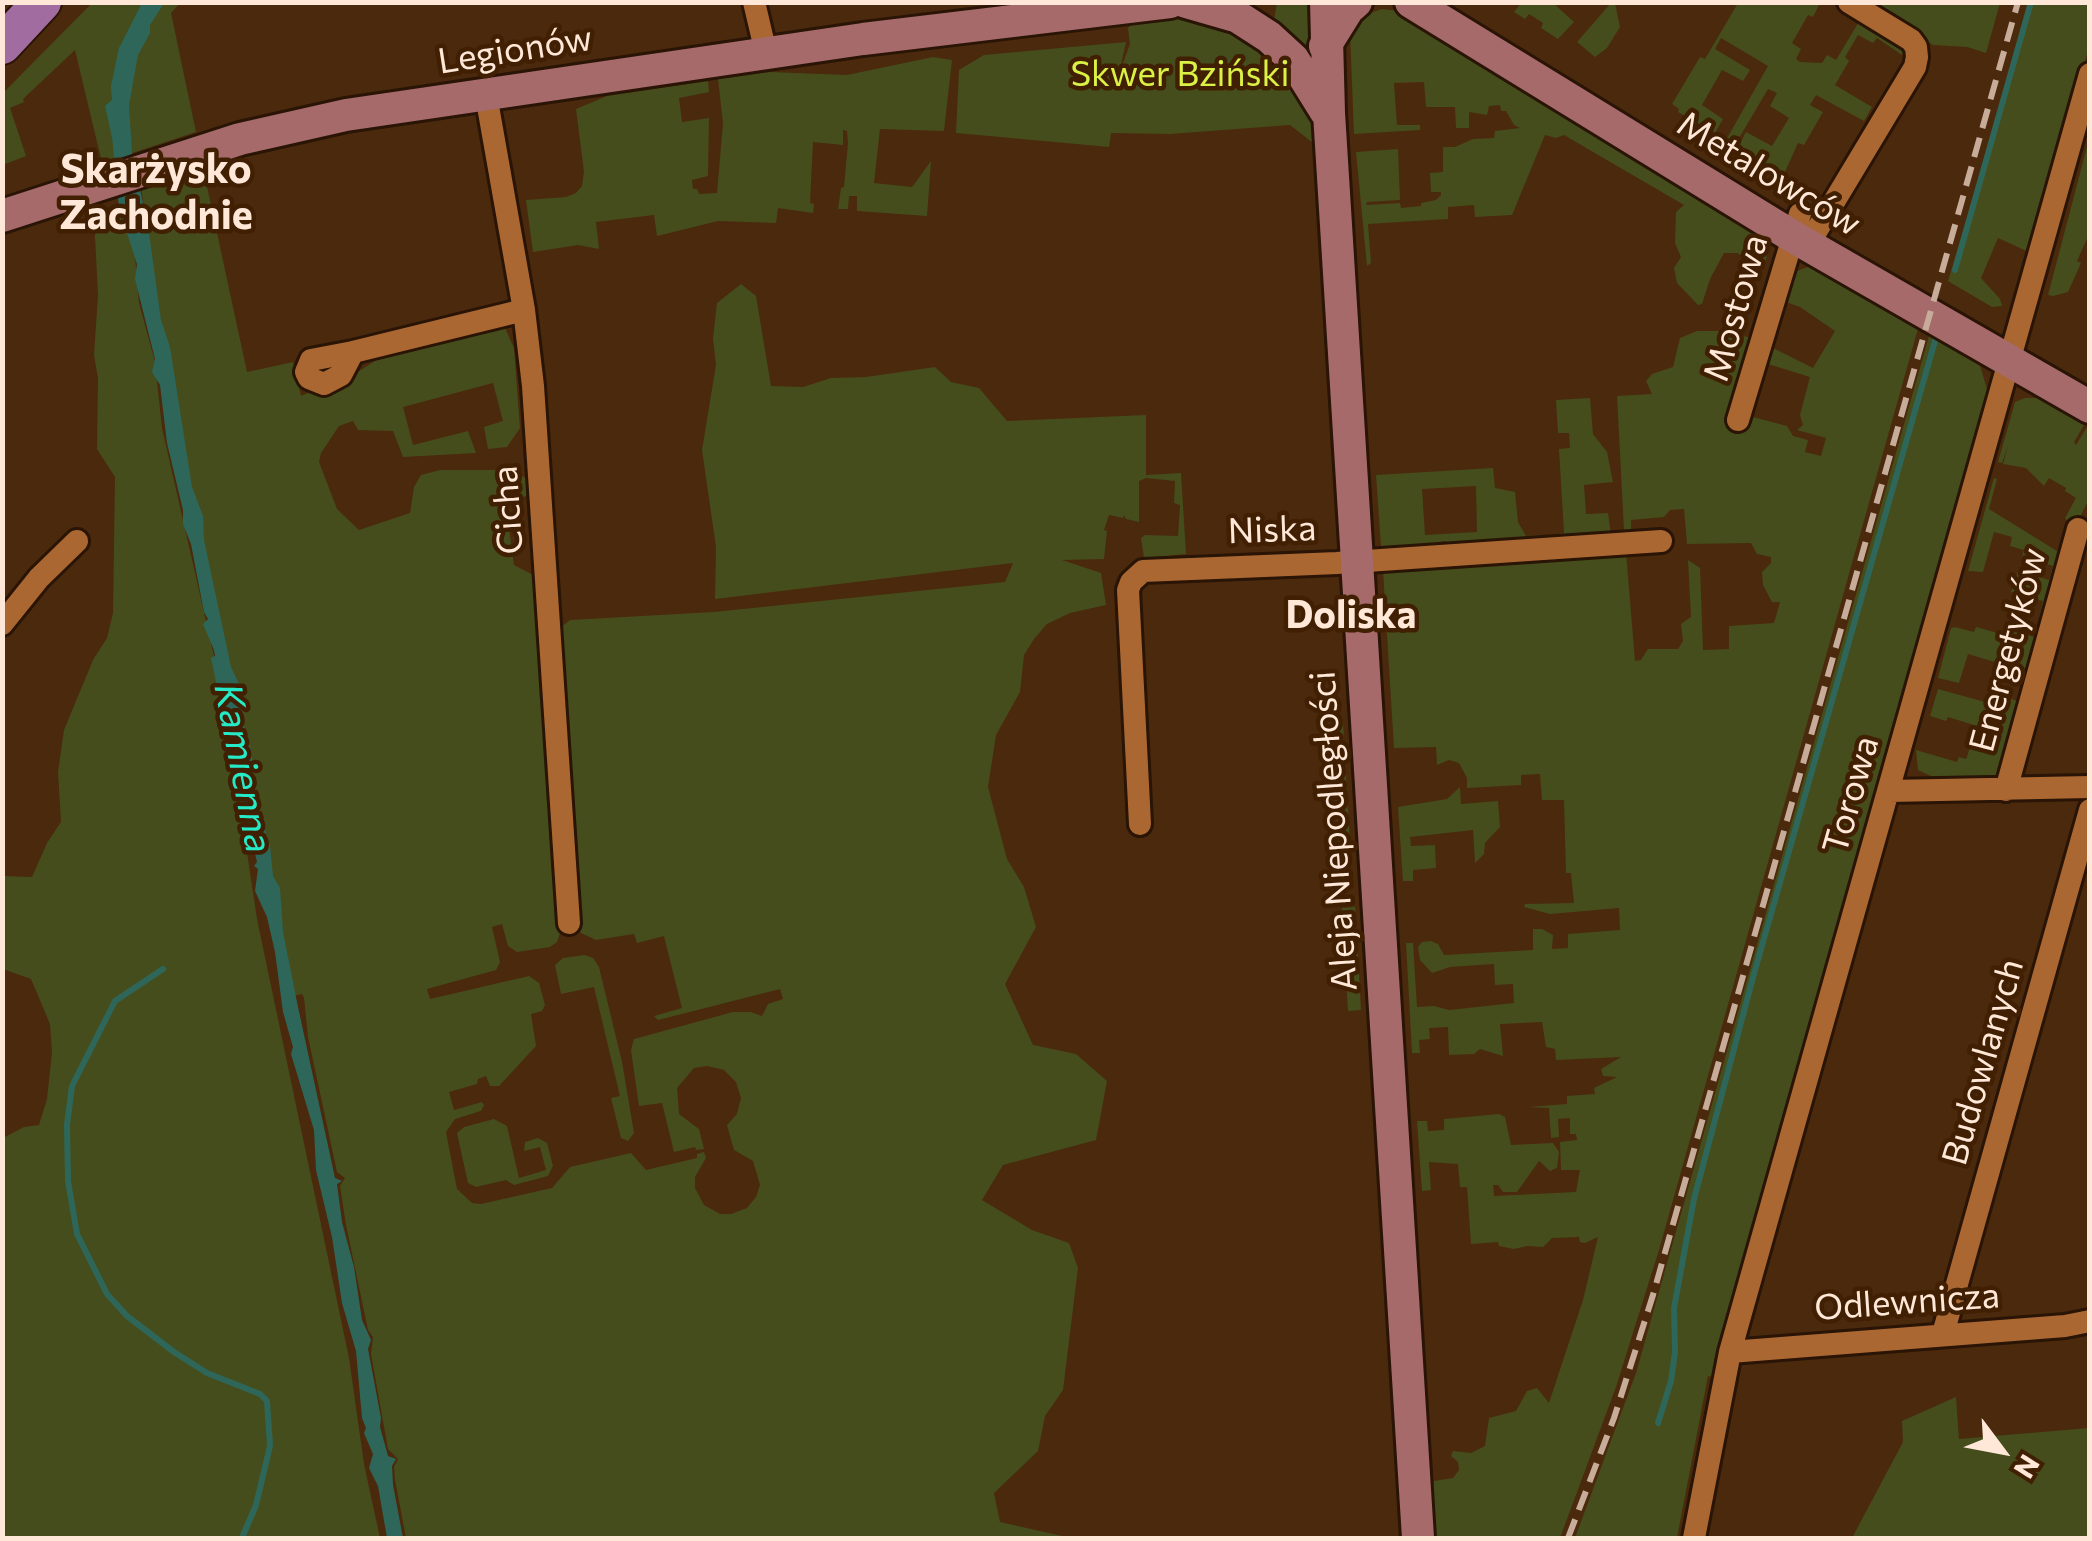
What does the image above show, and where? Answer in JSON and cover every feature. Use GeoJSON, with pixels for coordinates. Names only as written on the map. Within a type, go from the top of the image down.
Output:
{"type":"FeatureCollection","features":[{"type":"Feature","properties":{"kind":"main road"},"geometry":{"type":"LineString","coordinates":[[2,45],[42,2]]}},
{"type":"Feature","properties":{"kind":"street"},"geometry":{"type":"LineString","coordinates":[[754,2],[766,53]]}},
{"type":"Feature","properties":{"kind":"street","name":"Legionów"},"geometry":{"type":"LineString","coordinates":[[2,216],[240,140],[346,115],[928,30],[1170,2]]}},
{"type":"Feature","properties":{"kind":"street","name":"Aleja Niepodległości"},"geometry":{"type":"LineString","coordinates":[[1186,2],[1238,17],[1270,37],[1302,72],[1330,119]]}},
{"type":"Feature","properties":{"kind":"street","name":"Aleja Niepodległości"},"geometry":{"type":"LineString","coordinates":[[1326,2],[1330,119],[1418,1538]]}},
{"type":"Feature","properties":{"kind":"street"},"geometry":{"type":"LineString","coordinates":[[1326,46],[1356,2]]}},
{"type":"Feature","properties":{"kind":"street","name":"Metalowców"},"geometry":{"type":"LineString","coordinates":[[1411,2],[2014,351],[2090,407]]}},
{"type":"Feature","properties":{"kind":"street","name":"Metalowców"},"geometry":{"type":"LineString","coordinates":[[1452,2],[1805,230]]}},
{"type":"Feature","properties":{"kind":"street","name":"Mostowa"},"geometry":{"type":"LineString","coordinates":[[1738,420],[1805,230],[1915,67],[1916,47],[1911,40],[1849,2]]}},
{"type":"Feature","properties":{"kind":"street","name":"Torowa"},"geometry":{"type":"LineString","coordinates":[[1694,1538],[1730,1352],[2090,74]]}},
{"type":"Feature","properties":{"kind":"street","name":"Cicha"},"geometry":{"type":"LineString","coordinates":[[486,95],[524,310],[542,498],[568,923]]}},
{"type":"Feature","properties":{"kind":"street"},"geometry":{"type":"LineString","coordinates":[[352,352],[524,310]]}},
{"type":"Feature","properties":{"kind":"street","name":"Metalowców"},"geometry":{"type":"LineString","coordinates":[[2014,351],[2090,384]]}},
{"type":"Feature","properties":{"kind":"street","name":"Energetyków"},"geometry":{"type":"LineString","coordinates":[[2006,790],[2078,529]]}},
{"type":"Feature","properties":{"kind":"street"},"geometry":{"type":"LineString","coordinates":[[2,624],[39,578],[77,540]]}},
{"type":"Feature","properties":{"kind":"street","name":"Niska"},"geometry":{"type":"LineString","coordinates":[[1140,824],[1128,590],[1130,582],[1143,571],[1661,541]]}},
{"type":"Feature","properties":{"kind":"street"},"geometry":{"type":"LineString","coordinates":[[1888,791],[2090,787]]}},
{"type":"Feature","properties":{"kind":"street","name":"Budowlanych"},"geometry":{"type":"LineString","coordinates":[[1943,1334],[2090,810]]}},
{"type":"Feature","properties":{"kind":"street","name":"Odlewnicza"},"geometry":{"type":"LineString","coordinates":[[1730,1352],[2090,1321]]}},
{"type":"Feature","properties":{"kind":"green space"},"geometry":{"type":"Polygon","coordinates":[[[1522,2],[1553,3],[1574,22],[1558,39],[1529,14],[1525,19],[1514,12],[1522,2]]]}},
{"type":"Feature","properties":{"kind":"green space"},"geometry":{"type":"Polygon","coordinates":[[[92,3],[180,3],[171,13],[196,132],[102,163],[75,50],[24,102],[10,108],[26,156],[3,165],[3,93],[92,3]]]}},
{"type":"Feature","properties":{"kind":"green space"},"geometry":{"type":"Polygon","coordinates":[[[1277,3],[1307,3],[1312,15],[1315,64],[1274,20],[1277,3]]]}},
{"type":"Feature","properties":{"kind":"green space"},"geometry":{"type":"Polygon","coordinates":[[[1615,3],[1620,27],[1607,48],[1595,57],[1577,42],[1615,3]]]}},
{"type":"Feature","properties":{"kind":"green space"},"geometry":{"type":"Polygon","coordinates":[[[1738,3],[1820,3],[1792,43],[1801,49],[1796,59],[1800,62],[1822,63],[1827,55],[1836,60],[1860,20],[1907,47],[1902,55],[1877,38],[1873,43],[1858,35],[1835,85],[1872,107],[1864,121],[1816,95],[1810,105],[1823,112],[1804,145],[1798,143],[1784,174],[1738,147],[1746,132],[1772,146],[1789,118],[1770,106],[1777,93],[1768,89],[1735,145],[1726,140],[1768,66],[1721,38],[1715,49],[1750,70],[1743,81],[1722,70],[1702,105],[1723,119],[1715,133],[1678,112],[1672,104],[1700,57],[1705,59],[1738,3]]]}},
{"type":"Feature","properties":{"kind":"green space"},"geometry":{"type":"Polygon","coordinates":[[[1866,3],[2000,3],[1986,53],[1967,47],[1933,45],[1866,3]]]}},
{"type":"Feature","properties":{"kind":"green space"},"geometry":{"type":"Polygon","coordinates":[[[2030,3],[2089,3],[2089,47],[2031,253],[1998,238],[1981,278],[2000,299],[2002,306],[1992,307],[1948,281],[2030,3]]]}},
{"type":"Feature","properties":{"kind":"green space"},"geometry":{"type":"Polygon","coordinates":[[[1382,9],[1399,11],[1765,234],[1770,246],[1764,266],[1737,253],[1724,253],[1702,304],[1698,305],[1677,283],[1674,268],[1681,257],[1675,243],[1676,212],[1684,205],[1564,135],[1545,135],[1512,215],[1475,217],[1474,205],[1448,207],[1448,219],[1368,224],[1371,263],[1367,266],[1356,152],[1398,149],[1400,200],[1366,205],[1421,206],[1441,195],[1431,192],[1430,173],[1443,172],[1443,147],[1494,138],[1495,131],[1520,128],[1506,111],[1501,111],[1500,105],[1489,106],[1487,115],[1469,112],[1469,128],[1456,128],[1455,107],[1426,107],[1424,82],[1394,83],[1397,125],[1420,125],[1420,130],[1354,134],[1350,33],[1364,15],[1382,9]]]}},
{"type":"Feature","properties":{"kind":"green space","name":"Skwer Bziński"},"geometry":{"type":"Polygon","coordinates":[[[1174,15],[1220,25],[1273,55],[1303,95],[1318,142],[1313,143],[1290,125],[1170,134],[1111,133],[1109,147],[956,133],[959,70],[984,55],[1126,42],[1119,74],[1130,44],[1128,28],[1174,15]]]}},
{"type":"Feature","properties":{"kind":"green space"},"geometry":{"type":"Polygon","coordinates":[[[933,57],[952,60],[944,131],[880,129],[874,183],[912,187],[931,161],[927,216],[857,211],[857,196],[849,196],[848,209],[838,209],[848,143],[847,131],[843,130],[843,145],[813,142],[813,213],[778,208],[776,223],[718,221],[657,236],[654,215],[596,222],[599,249],[578,245],[533,252],[526,200],[566,197],[582,186],[584,172],[576,109],[607,96],[708,81],[709,92],[679,98],[682,122],[709,118],[708,176],[692,180],[693,189],[699,194],[717,193],[723,123],[718,79],[769,72],[847,75],[933,57]]]}},
{"type":"Feature","properties":{"kind":"green space"},"geometry":{"type":"Polygon","coordinates":[[[2089,139],[2089,234],[2068,292],[2048,295],[2089,139]]]}},
{"type":"Feature","properties":{"kind":"green space"},"geometry":{"type":"Polygon","coordinates":[[[203,168],[247,372],[293,362],[301,396],[356,373],[389,352],[505,328],[514,348],[520,428],[507,447],[488,449],[484,427],[503,421],[493,383],[403,407],[413,445],[468,431],[476,453],[403,457],[393,431],[358,430],[353,421],[339,426],[319,462],[337,509],[359,530],[410,513],[414,487],[421,475],[440,470],[515,470],[525,478],[532,492],[506,508],[514,565],[539,578],[560,933],[550,947],[517,952],[508,946],[502,924],[492,927],[500,962],[496,970],[427,989],[430,999],[529,976],[539,983],[545,1005],[542,1011],[531,1014],[536,1046],[499,1086],[490,1086],[486,1076],[478,1079],[477,1084],[449,1092],[454,1110],[482,1102],[484,1105],[481,1111],[455,1119],[446,1132],[457,1189],[472,1203],[552,1188],[570,1167],[631,1153],[646,1170],[697,1158],[697,1154],[704,1152],[706,1158],[695,1177],[695,1188],[704,1205],[720,1214],[747,1208],[760,1185],[753,1161],[734,1150],[727,1125],[737,1114],[741,1098],[736,1082],[724,1070],[694,1068],[677,1088],[679,1114],[699,1129],[704,1149],[674,1152],[662,1103],[639,1106],[631,1050],[634,1039],[733,1012],[762,1016],[768,1004],[783,999],[780,989],[658,1020],[654,1016],[682,1008],[664,936],[637,943],[634,934],[596,940],[581,933],[576,922],[575,838],[563,714],[560,628],[570,620],[714,612],[1005,582],[1013,563],[715,599],[716,547],[702,450],[716,365],[713,339],[717,303],[741,284],[756,296],[771,386],[803,387],[831,378],[935,367],[951,382],[979,388],[1007,421],[1146,415],[1146,475],[1181,473],[1186,554],[1144,558],[1141,538],[1145,535],[1178,536],[1180,505],[1174,503],[1175,481],[1146,478],[1139,481],[1139,522],[1124,515],[1109,515],[1104,530],[1104,559],[1062,560],[1101,573],[1106,605],[1070,613],[1047,624],[1034,639],[1024,655],[1020,692],[996,735],[988,787],[1007,859],[1024,887],[1036,927],[1005,984],[1033,1045],[1076,1054],[1107,1081],[1096,1140],[1003,1165],[982,1200],[1032,1230],[1069,1243],[1078,1268],[1063,1390],[1045,1416],[1038,1451],[994,1493],[1000,1522],[1071,1538],[406,1538],[395,1480],[398,1459],[388,1449],[371,1354],[373,1337],[368,1330],[346,1225],[340,1186],[345,1178],[337,1172],[308,1037],[304,998],[302,994],[290,997],[266,856],[170,384],[141,187],[203,168]]]}},
{"type":"Feature","properties":{"kind":"green space"},"geometry":{"type":"Polygon","coordinates":[[[102,208],[116,208],[134,245],[139,303],[155,362],[162,428],[224,700],[257,919],[349,1358],[364,1464],[380,1538],[3,1538],[3,1138],[24,1127],[39,1125],[47,1099],[52,1052],[50,1024],[31,979],[3,969],[2,876],[32,877],[61,822],[58,772],[64,730],[93,660],[107,638],[113,613],[115,477],[97,449],[98,378],[94,355],[98,295],[94,217],[102,208]]]}},
{"type":"Feature","properties":{"kind":"green space"},"geometry":{"type":"Polygon","coordinates":[[[1816,264],[1919,325],[1659,1250],[1616,1387],[1560,1538],[1430,1538],[1427,1482],[1453,1478],[1459,1470],[1458,1462],[1451,1456],[1453,1451],[1471,1453],[1485,1446],[1489,1418],[1516,1411],[1527,1391],[1537,1388],[1549,1403],[1583,1300],[1598,1237],[1585,1243],[1579,1237],[1552,1238],[1543,1247],[1514,1249],[1499,1246],[1498,1242],[1471,1244],[1467,1187],[1460,1187],[1458,1164],[1429,1162],[1431,1190],[1422,1191],[1417,1121],[1427,1121],[1428,1131],[1444,1130],[1444,1119],[1499,1114],[1505,1117],[1511,1145],[1553,1143],[1559,1152],[1557,1168],[1550,1171],[1539,1161],[1517,1192],[1503,1192],[1493,1185],[1494,1196],[1576,1192],[1580,1170],[1561,1170],[1560,1142],[1577,1140],[1576,1134],[1570,1134],[1570,1118],[1558,1119],[1559,1137],[1551,1138],[1549,1108],[1528,1107],[1567,1104],[1567,1096],[1595,1094],[1594,1088],[1617,1077],[1603,1076],[1601,1069],[1621,1057],[1556,1060],[1555,1049],[1546,1047],[1542,1022],[1500,1024],[1503,1056],[1480,1049],[1474,1054],[1449,1055],[1448,1027],[1429,1028],[1430,1039],[1419,1040],[1420,1053],[1412,1053],[1406,943],[1413,943],[1417,1007],[1449,1010],[1514,1003],[1513,984],[1495,985],[1494,964],[1450,967],[1432,973],[1420,960],[1418,947],[1431,941],[1438,944],[1444,955],[1533,950],[1533,929],[1542,929],[1553,935],[1552,949],[1568,948],[1568,934],[1620,930],[1619,908],[1550,914],[1524,907],[1574,903],[1571,873],[1566,873],[1564,800],[1542,800],[1540,774],[1521,775],[1521,785],[1467,788],[1467,778],[1459,763],[1449,760],[1437,765],[1436,747],[1394,748],[1383,569],[1415,570],[1416,565],[1626,552],[1635,661],[1641,660],[1648,649],[1678,649],[1683,641],[1681,624],[1691,617],[1688,560],[1700,568],[1703,650],[1729,649],[1729,626],[1774,623],[1780,602],[1772,602],[1763,585],[1762,572],[1771,563],[1771,557],[1757,554],[1751,543],[1687,544],[1684,509],[1670,510],[1664,517],[1631,520],[1631,529],[1624,530],[1617,396],[1652,394],[1646,381],[1652,374],[1673,367],[1680,338],[1697,331],[1718,331],[1753,338],[1732,392],[1732,407],[1749,427],[1753,417],[1787,426],[1793,436],[1808,440],[1805,452],[1821,456],[1826,438],[1797,430],[1803,425],[1800,415],[1810,377],[1768,364],[1773,348],[1813,368],[1835,331],[1786,302],[1797,271],[1816,264]]]}},
{"type":"Feature","properties":{"kind":"green space"},"geometry":{"type":"Polygon","coordinates":[[[1931,329],[1978,359],[1987,389],[1993,391],[1713,1377],[1708,1376],[1677,1538],[1575,1538],[1636,1373],[1931,329]]]}},
{"type":"Feature","properties":{"kind":"green space"},"geometry":{"type":"Polygon","coordinates":[[[1590,398],[1593,434],[1607,452],[1613,482],[1584,485],[1586,514],[1608,513],[1611,535],[1561,538],[1559,534],[1564,533],[1559,449],[1570,448],[1569,433],[1558,433],[1556,400],[1590,398]]]}},
{"type":"Feature","properties":{"kind":"green space"},"geometry":{"type":"Polygon","coordinates":[[[2037,398],[2084,425],[2076,445],[2089,428],[2089,499],[2074,529],[2065,518],[2076,498],[2066,488],[2049,478],[2044,486],[2026,468],[2003,464],[2008,446],[2002,463],[1998,462],[2015,402],[2037,398]]]}},
{"type":"Feature","properties":{"kind":"green space"},"geometry":{"type":"Polygon","coordinates":[[[1493,468],[1495,488],[1515,492],[1518,522],[1526,536],[1545,535],[1543,539],[1446,545],[1445,541],[1439,542],[1440,546],[1388,549],[1381,546],[1376,475],[1493,468]],[[1476,486],[1422,489],[1425,535],[1477,532],[1476,486]]]}},
{"type":"Feature","properties":{"kind":"green space"},"geometry":{"type":"Polygon","coordinates":[[[1994,478],[1997,479],[1989,509],[2057,551],[2062,542],[2065,544],[2045,620],[2039,618],[2043,601],[2011,592],[2018,571],[2049,580],[2053,566],[2022,557],[2024,550],[2010,546],[2012,537],[1994,532],[1983,572],[1968,571],[1994,478]]]}},
{"type":"Feature","properties":{"kind":"green space"},"geometry":{"type":"Polygon","coordinates":[[[1976,627],[2008,636],[2014,631],[2041,639],[2032,673],[1968,654],[1959,683],[1938,678],[1951,628],[1974,632],[1976,627]]]}},
{"type":"Feature","properties":{"kind":"green space"},"geometry":{"type":"Polygon","coordinates":[[[1938,689],[1985,702],[1988,691],[2023,703],[2002,779],[1929,783],[1931,776],[1918,770],[1916,750],[1957,762],[1968,754],[1974,725],[1930,716],[1938,689]]]}},
{"type":"Feature","properties":{"kind":"green space"},"geometry":{"type":"Polygon","coordinates":[[[1343,722],[1351,863],[1341,864],[1332,862],[1339,854],[1331,724],[1343,722]]]}},
{"type":"Feature","properties":{"kind":"green space"},"geometry":{"type":"Polygon","coordinates":[[[1460,787],[1461,804],[1498,801],[1500,827],[1485,843],[1484,854],[1475,863],[1473,830],[1410,837],[1411,846],[1435,845],[1436,868],[1413,870],[1413,881],[1403,881],[1398,807],[1447,799],[1460,787]]]}},
{"type":"Feature","properties":{"kind":"green space"},"geometry":{"type":"Polygon","coordinates":[[[1355,907],[1361,1010],[1348,1011],[1342,908],[1355,907]]]}},
{"type":"Feature","properties":{"kind":"green space"},"geometry":{"type":"Polygon","coordinates":[[[585,955],[599,967],[622,1062],[634,1133],[628,1141],[621,1138],[611,1098],[620,1096],[594,987],[561,994],[555,965],[563,958],[585,955]]]}},
{"type":"Feature","properties":{"kind":"green space"},"geometry":{"type":"Polygon","coordinates":[[[494,1119],[507,1126],[519,1178],[546,1170],[540,1147],[524,1151],[525,1142],[538,1138],[547,1143],[553,1166],[548,1176],[514,1185],[506,1180],[476,1187],[468,1183],[457,1133],[464,1127],[494,1119]]]}},
{"type":"Feature","properties":{"kind":"green space"},"geometry":{"type":"Polygon","coordinates":[[[1956,1397],[1959,1439],[2089,1428],[2089,1538],[1852,1538],[1903,1442],[1902,1421],[1956,1397]]]}},
{"type":"Feature","properties":{"kind":"water","name":"Kamienna"},"geometry":{"type":"Polygon","coordinates":[[[142,3],[164,3],[138,55],[129,105],[132,153],[148,226],[161,320],[170,347],[192,487],[203,516],[204,540],[231,667],[239,684],[243,723],[252,753],[253,794],[270,846],[273,876],[280,888],[283,932],[335,1178],[342,1181],[337,1184],[342,1222],[362,1320],[371,1340],[368,1349],[380,1427],[388,1456],[396,1459],[392,1466],[393,1485],[403,1538],[387,1538],[378,1486],[369,1468],[373,1454],[364,1433],[356,1351],[342,1303],[316,1170],[314,1130],[291,1054],[293,1047],[267,917],[255,891],[258,869],[254,866],[257,862],[232,764],[235,745],[221,705],[211,658],[215,656],[214,650],[203,624],[208,619],[183,524],[160,385],[152,372],[155,359],[135,279],[137,264],[119,208],[105,106],[112,100],[119,48],[142,3]]]}},
{"type":"Feature","properties":{"kind":"waterway"},"geometry":{"type":"LineString","coordinates":[[1955,270],[2031,2]]}},
{"type":"Feature","properties":{"kind":"waterway"},"geometry":{"type":"LineString","coordinates":[[1658,1423],[1671,1381],[1674,1308],[1694,1199],[1755,970],[1935,341]]}},
{"type":"Feature","properties":{"kind":"waterway"},"geometry":{"type":"LineString","coordinates":[[163,969],[115,1001],[72,1086],[67,1125],[68,1181],[77,1234],[107,1294],[127,1316],[174,1352],[207,1373],[260,1394],[267,1401],[270,1446],[256,1505],[242,1538]]}},
{"type":"Feature","properties":{"kind":"railway"},"geometry":{"type":"LineString","coordinates":[[1568,1538],[1614,1418],[1653,1295],[2018,2]]}},
{"type":"Feature","properties":{"kind":"district","name":"Skarżysko Zachodnie"},"geometry":{"type":"Point","coordinates":[156,193]}},
{"type":"Feature","properties":{"kind":"district","name":"Doliska"},"geometry":{"type":"Point","coordinates":[1351,615]}}]}
